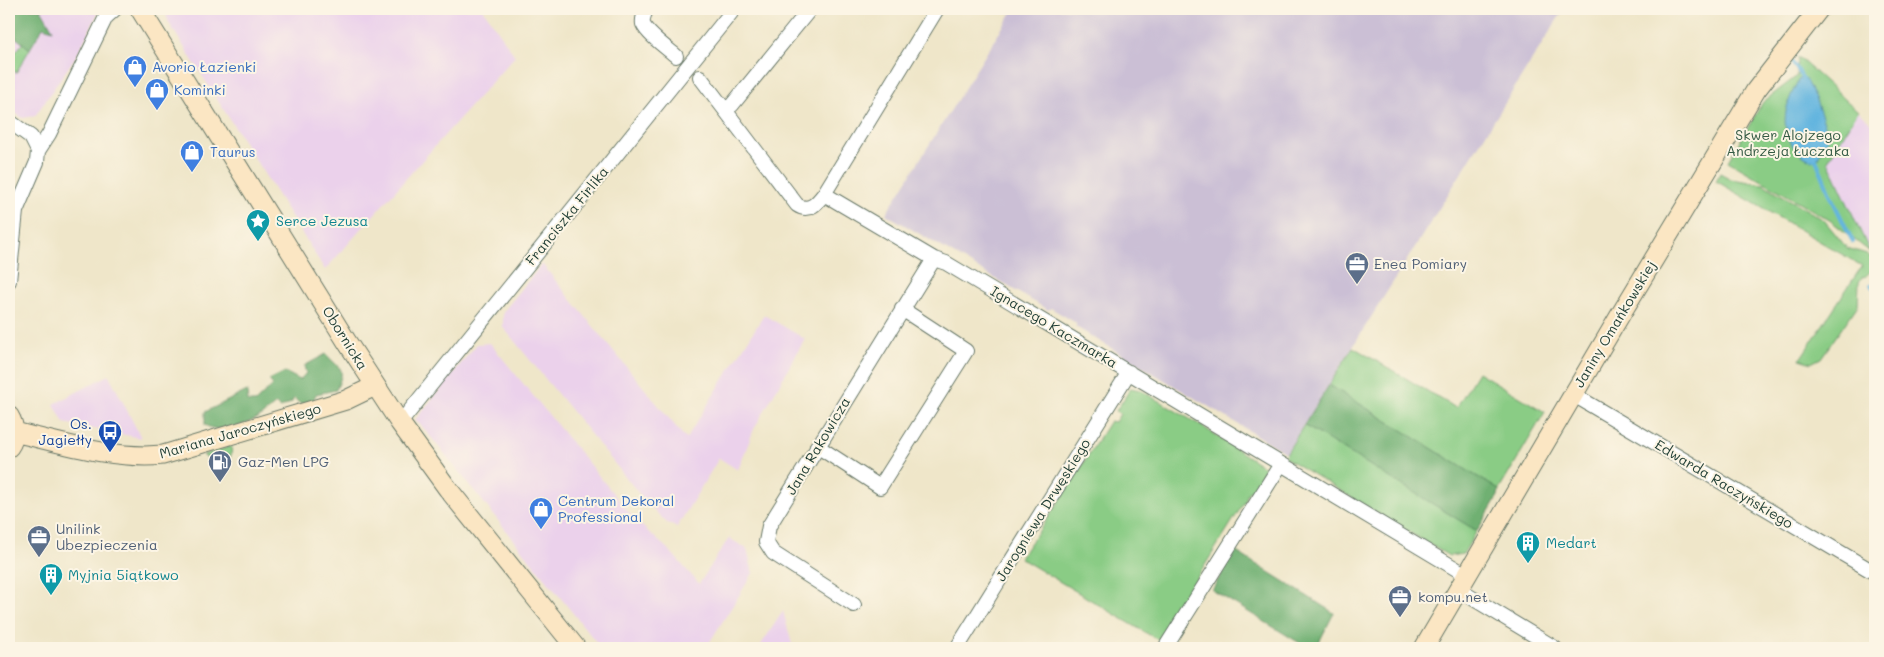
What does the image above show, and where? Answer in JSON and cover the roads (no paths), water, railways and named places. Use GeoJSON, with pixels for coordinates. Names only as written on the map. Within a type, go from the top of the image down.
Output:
{"type":"FeatureCollection","features":[{"type":"Feature","properties":{"kind":"street"},"geometry":{"type":"LineString","coordinates":[[9,281],[16,211],[37,162],[38,151],[49,134],[106,17],[115,9]]}},
{"type":"Feature","properties":{"kind":"street","name":"Obornicka"},"geometry":{"type":"LineString","coordinates":[[140,9],[400,423],[448,489],[576,648]]}},
{"type":"Feature","properties":{"kind":"street"},"geometry":{"type":"LineString","coordinates":[[647,9],[643,16],[643,24],[648,31],[676,56]]}},
{"type":"Feature","properties":{"kind":"street","name":"Franciszka Firlika"},"geometry":{"type":"LineString","coordinates":[[400,423],[734,9]]}},
{"type":"Feature","properties":{"kind":"street"},"geometry":{"type":"LineString","coordinates":[[726,110],[810,9]]}},
{"type":"Feature","properties":{"kind":"street"},"geometry":{"type":"LineString","coordinates":[[700,78],[797,205],[808,209],[824,194],[937,9]]}},
{"type":"Feature","properties":{"kind":"street","name":"Janiny Omańkowskiej"},"geometry":{"type":"LineString","coordinates":[[1424,648],[1756,90],[1819,9]]}},
{"type":"Feature","properties":{"kind":"street"},"geometry":{"type":"LineString","coordinates":[[9,121],[31,137],[38,151]]}},
{"type":"Feature","properties":{"kind":"street","name":"Ignacego Kaczmarka"},"geometry":{"type":"LineString","coordinates":[[824,194],[934,259],[946,263],[1281,464],[1463,583],[1555,648]]}},
{"type":"Feature","properties":{"kind":"street","name":"Jana Rakowicza"},"geometry":{"type":"LineString","coordinates":[[854,605],[773,553],[766,542],[769,526],[934,259]]}},
{"type":"Feature","properties":{"kind":"street"},"geometry":{"type":"LineString","coordinates":[[817,446],[880,487],[966,351],[902,310]]}},
{"type":"Feature","properties":{"kind":"street","name":"Jarogniewa Drwęskiego"},"geometry":{"type":"LineString","coordinates":[[957,648],[1129,372]]}},
{"type":"Feature","properties":{"kind":"street","name":"Mariana Jaroczyńskiego"},"geometry":{"type":"LineString","coordinates":[[11,432],[110,453],[136,456],[163,455],[346,400],[375,386]]}},
{"type":"Feature","properties":{"kind":"street","name":"Edwarda Raczyńskiego"},"geometry":{"type":"LineString","coordinates":[[1574,395],[1875,573]]}},
{"type":"Feature","properties":{"kind":"street"},"geometry":{"type":"LineString","coordinates":[[1165,648],[1281,464]]}},
{"type":"Feature","properties":{"kind":"water"},"geometry":{"type":"Polygon","coordinates":[[[1799,79],[1805,79],[1815,98],[1828,134],[1827,141],[1816,161],[1806,158],[1795,149],[1786,129],[1785,120],[1788,104],[1799,79]]]}},
{"type":"Feature","properties":{"kind":"waterway"},"geometry":{"type":"LineString","coordinates":[[1790,60],[1805,83]]}},
{"type":"Feature","properties":{"kind":"waterway"},"geometry":{"type":"LineString","coordinates":[[1815,157],[1833,201],[1853,242]]}},
{"type":"Feature","properties":{"kind":"waterway"},"geometry":{"type":"LineString","coordinates":[[1871,285],[1875,291]]}},
{"type":"Feature","properties":{"kind":"place","name":"Avorio Łazienki"},"geometry":{"type":"Point","coordinates":[135,88]}},
{"type":"Feature","properties":{"kind":"place","name":"Kominki"},"geometry":{"type":"Point","coordinates":[157,111]}},
{"type":"Feature","properties":{"kind":"place","name":"Taurus"},"geometry":{"type":"Point","coordinates":[192,173]}},
{"type":"Feature","properties":{"kind":"place","name":"Serce Jezusa"},"geometry":{"type":"Point","coordinates":[258,242]}},
{"type":"Feature","properties":{"kind":"place","name":"Enea Pomiary"},"geometry":{"type":"Point","coordinates":[1357,285]}},
{"type":"Feature","properties":{"kind":"place","name":"Os. Jagiełły"},"geometry":{"type":"Point","coordinates":[110,453]}},
{"type":"Feature","properties":{"kind":"place","name":"Gaz-Men LPG"},"geometry":{"type":"Point","coordinates":[220,483]}},
{"type":"Feature","properties":{"kind":"place","name":"Centrum Dekoral Professional"},"geometry":{"type":"Point","coordinates":[541,530]}},
{"type":"Feature","properties":{"kind":"place","name":"Unilink Ubezpieczenia"},"geometry":{"type":"Point","coordinates":[39,558]}},
{"type":"Feature","properties":{"kind":"place","name":"Medart"},"geometry":{"type":"Point","coordinates":[1528,564]}},
{"type":"Feature","properties":{"kind":"place","name":"Myjnia 5iątkowo"},"geometry":{"type":"Point","coordinates":[51,596]}},
{"type":"Feature","properties":{"kind":"place","name":"kompu.net"},"geometry":{"type":"Point","coordinates":[1400,618]}},
{"type":"Feature","properties":{"kind":"park label","name":"Skwer Alojzego Andrzeja Łuczaka"},"geometry":{"type":"Point","coordinates":[1788,144]}}]}
